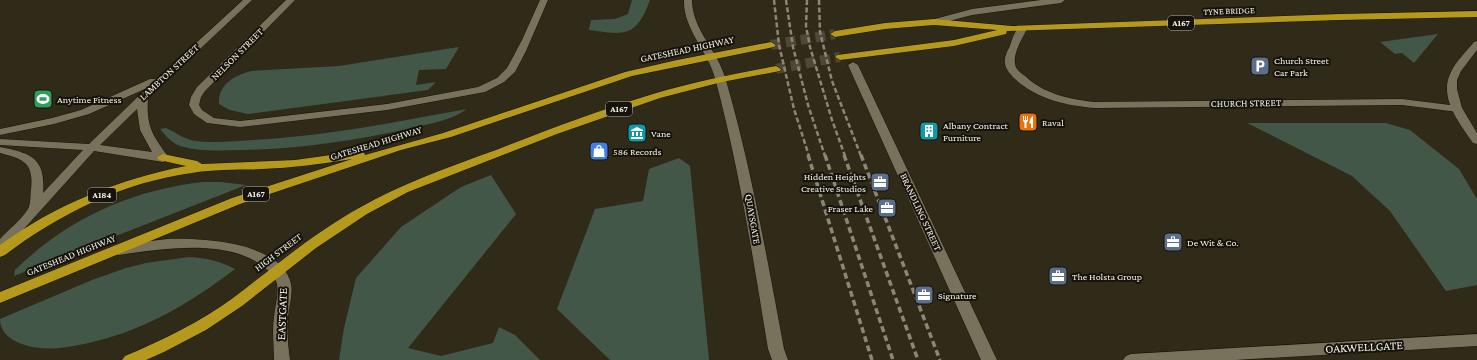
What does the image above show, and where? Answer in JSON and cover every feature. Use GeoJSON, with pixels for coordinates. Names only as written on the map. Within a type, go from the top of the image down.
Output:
{"type":"FeatureCollection","features":[{"type":"Feature","properties":{"kind":"highway","name":"TYNE BRIDGE"},"geometry":{"type":"LineString","coordinates":[[934,22],[1017,29],[1340,17],[1477,14]]}},
{"type":"Feature","properties":{"kind":"highway","name":"A167"},"geometry":{"type":"LineString","coordinates":[[835,34],[934,22]]}},
{"type":"Feature","properties":{"kind":"highway","name":"A167"},"geometry":{"type":"LineString","coordinates":[[840,58],[954,43],[1017,29]]}},
{"type":"Feature","properties":{"kind":"highway","name":"GATESHEAD HIGHWAY"},"geometry":{"type":"LineString","coordinates":[[0,298],[236,201],[397,148],[447,135],[629,74],[771,45]]}},
{"type":"Feature","properties":{"kind":"highway","name":"A167"},"geometry":{"type":"LineString","coordinates":[[721,79],[776,69]]}},
{"type":"Feature","properties":{"kind":"highway","name":"HIGH STREET"},"geometry":{"type":"LineString","coordinates":[[130,360],[160,348],[201,326],[238,302],[310,245],[363,212],[404,189],[656,96],[721,79]]}},
{"type":"Feature","properties":{"kind":"highway","name":"A184"},"geometry":{"type":"LineString","coordinates":[[0,252],[50,219],[110,192],[175,172],[215,167],[296,164],[397,148]]}},
{"type":"Feature","properties":{"kind":"highway"},"geometry":{"type":"LineString","coordinates":[[163,158],[194,165],[215,167]]}},
{"type":"Feature","properties":{"kind":"street","name":"LAMBTON STREET"},"geometry":{"type":"LineString","coordinates":[[0,247],[92,147],[165,76],[248,0]]}},
{"type":"Feature","properties":{"kind":"street","name":"NELSON STREET"},"geometry":{"type":"LineString","coordinates":[[291,0],[201,89],[196,97],[194,105],[198,112],[211,121],[223,123],[265,122],[387,108],[469,93],[491,86],[506,76],[514,66],[544,0]]}},
{"type":"Feature","properties":{"kind":"street","name":"QUAYSGATE"},"geometry":{"type":"LineString","coordinates":[[688,0],[687,5],[691,19],[712,56],[721,79],[745,174],[776,350],[780,360]]}},
{"type":"Feature","properties":{"kind":"street"},"geometry":{"type":"LineString","coordinates":[[934,22],[972,12],[1061,0]]}},
{"type":"Feature","properties":{"kind":"street","name":"CHURCH STREET"},"geometry":{"type":"LineString","coordinates":[[1017,29],[1010,62],[1012,70],[1026,84],[1035,89],[1055,97],[1077,103],[1094,105],[1402,102],[1458,109]]}},
{"type":"Feature","properties":{"kind":"street"},"geometry":{"type":"LineString","coordinates":[[1477,44],[1456,71],[1452,78],[1451,87],[1458,109],[1477,141]]}},
{"type":"Feature","properties":{"kind":"street","name":"BRANDLING STREET"},"geometry":{"type":"LineString","coordinates":[[853,65],[989,360]]}},
{"type":"Feature","properties":{"kind":"street"},"geometry":{"type":"LineString","coordinates":[[0,132],[54,121],[85,112],[165,76]]}},
{"type":"Feature","properties":{"kind":"street"},"geometry":{"type":"LineString","coordinates":[[143,97],[142,120],[149,140],[154,149],[163,158]]}},
{"type":"Feature","properties":{"kind":"street"},"geometry":{"type":"LineString","coordinates":[[0,142],[92,147],[128,151],[163,158]]}},
{"type":"Feature","properties":{"kind":"street"},"geometry":{"type":"LineString","coordinates":[[0,150],[25,156],[32,161],[36,167],[38,184],[35,208]]}},
{"type":"Feature","properties":{"kind":"street"},"geometry":{"type":"LineString","coordinates":[[119,250],[167,244],[205,244],[246,252],[266,261],[277,270]]}},
{"type":"Feature","properties":{"kind":"street","name":"EASTGATE"},"geometry":{"type":"LineString","coordinates":[[277,270],[283,282],[284,288],[280,338],[282,360]]}},
{"type":"Feature","properties":{"kind":"street","name":"OAKWELLGATE"},"geometry":{"type":"LineString","coordinates":[[1131,360],[1477,340]]}},
{"type":"Feature","properties":{"kind":"green space"},"geometry":{"type":"Polygon","coordinates":[[[632,0],[650,0],[640,21],[634,28],[620,33],[589,30],[591,20],[615,19],[628,14],[632,0]]]}},
{"type":"Feature","properties":{"kind":"green space"},"geometry":{"type":"Polygon","coordinates":[[[1438,34],[1414,63],[1402,53],[1395,54],[1380,42],[1438,34]]]}},
{"type":"Feature","properties":{"kind":"green space"},"geometry":{"type":"Polygon","coordinates":[[[459,47],[446,69],[419,70],[416,85],[436,82],[428,90],[248,114],[230,110],[219,104],[219,97],[224,86],[233,78],[251,71],[339,66],[459,47]]]}},
{"type":"Feature","properties":{"kind":"green space"},"geometry":{"type":"Polygon","coordinates":[[[467,109],[454,116],[431,124],[345,141],[283,148],[220,150],[191,149],[173,143],[160,129],[166,128],[184,138],[192,140],[205,142],[232,142],[294,137],[344,130],[467,109]]]}},
{"type":"Feature","properties":{"kind":"green space"},"geometry":{"type":"Polygon","coordinates":[[[1247,123],[1386,123],[1410,130],[1459,169],[1477,199],[1477,285],[1446,291],[1390,211],[1352,176],[1247,123]]]}},
{"type":"Feature","properties":{"kind":"green space"},"geometry":{"type":"Polygon","coordinates":[[[679,158],[690,166],[709,360],[610,360],[557,309],[595,209],[643,201],[649,169],[679,158]]]}},
{"type":"Feature","properties":{"kind":"green space"},"geometry":{"type":"Polygon","coordinates":[[[491,175],[516,214],[408,348],[441,356],[493,343],[499,327],[515,335],[540,360],[339,360],[344,328],[356,278],[401,227],[461,187],[491,175]]]}},
{"type":"Feature","properties":{"kind":"green space"},"geometry":{"type":"Polygon","coordinates":[[[203,182],[221,182],[246,185],[14,276],[15,270],[56,236],[78,222],[102,210],[151,192],[203,182]]]}},
{"type":"Feature","properties":{"kind":"green space"},"geometry":{"type":"Polygon","coordinates":[[[189,257],[213,260],[235,269],[218,282],[182,305],[126,332],[84,344],[45,349],[30,346],[10,338],[6,335],[0,324],[0,319],[92,280],[126,268],[146,263],[189,257]]]}},
{"type":"Feature","properties":{"kind":"tunnel"},"geometry":{"type":"LineString","coordinates":[[771,45],[835,34]]}},
{"type":"Feature","properties":{"kind":"tunnel"},"geometry":{"type":"LineString","coordinates":[[776,69],[840,57]]}},
{"type":"Feature","properties":{"kind":"railway"},"geometry":{"type":"LineString","coordinates":[[774,0],[779,45],[794,109],[809,156]]}},
{"type":"Feature","properties":{"kind":"railway"},"geometry":{"type":"LineString","coordinates":[[786,0],[793,47],[808,105],[825,156]]}},
{"type":"Feature","properties":{"kind":"railway"},"geometry":{"type":"LineString","coordinates":[[807,0],[806,26],[810,47],[832,120],[845,156]]}},
{"type":"Feature","properties":{"kind":"railway"},"geometry":{"type":"LineString","coordinates":[[819,0],[820,32],[832,81],[861,156]]}},
{"type":"Feature","properties":{"kind":"railway"},"geometry":{"type":"LineString","coordinates":[[808,155],[872,360]]}},
{"type":"Feature","properties":{"kind":"railway"},"geometry":{"type":"LineString","coordinates":[[825,155],[893,360]]}},
{"type":"Feature","properties":{"kind":"railway"},"geometry":{"type":"LineString","coordinates":[[844,155],[918,360]]}},
{"type":"Feature","properties":{"kind":"railway"},"geometry":{"type":"LineString","coordinates":[[861,155],[940,360]]}},
{"type":"Feature","properties":{"kind":"place","name":"Church Street Car Park"},"geometry":{"type":"Point","coordinates":[1260,66]}},
{"type":"Feature","properties":{"kind":"place","name":"Anytime Fitness"},"geometry":{"type":"Point","coordinates":[43,99]}},
{"type":"Feature","properties":{"kind":"place","name":"Raval"},"geometry":{"type":"Point","coordinates":[1028,122]}},
{"type":"Feature","properties":{"kind":"place","name":"Albany Contract Furniture"},"geometry":{"type":"Point","coordinates":[929,131]}},
{"type":"Feature","properties":{"kind":"place","name":"Vane"},"geometry":{"type":"Point","coordinates":[637,133]}},
{"type":"Feature","properties":{"kind":"place","name":"586 Records"},"geometry":{"type":"Point","coordinates":[599,151]}},
{"type":"Feature","properties":{"kind":"place","name":"Hidden Heights Creative Studios"},"geometry":{"type":"Point","coordinates":[880,182]}},
{"type":"Feature","properties":{"kind":"place","name":"Fraser Lake"},"geometry":{"type":"Point","coordinates":[887,208]}},
{"type":"Feature","properties":{"kind":"place","name":"De Wit & Co."},"geometry":{"type":"Point","coordinates":[1173,242]}},
{"type":"Feature","properties":{"kind":"place","name":"The Holsta Group"},"geometry":{"type":"Point","coordinates":[1058,276]}},
{"type":"Feature","properties":{"kind":"place","name":"Signature"},"geometry":{"type":"Point","coordinates":[924,295]}}]}
